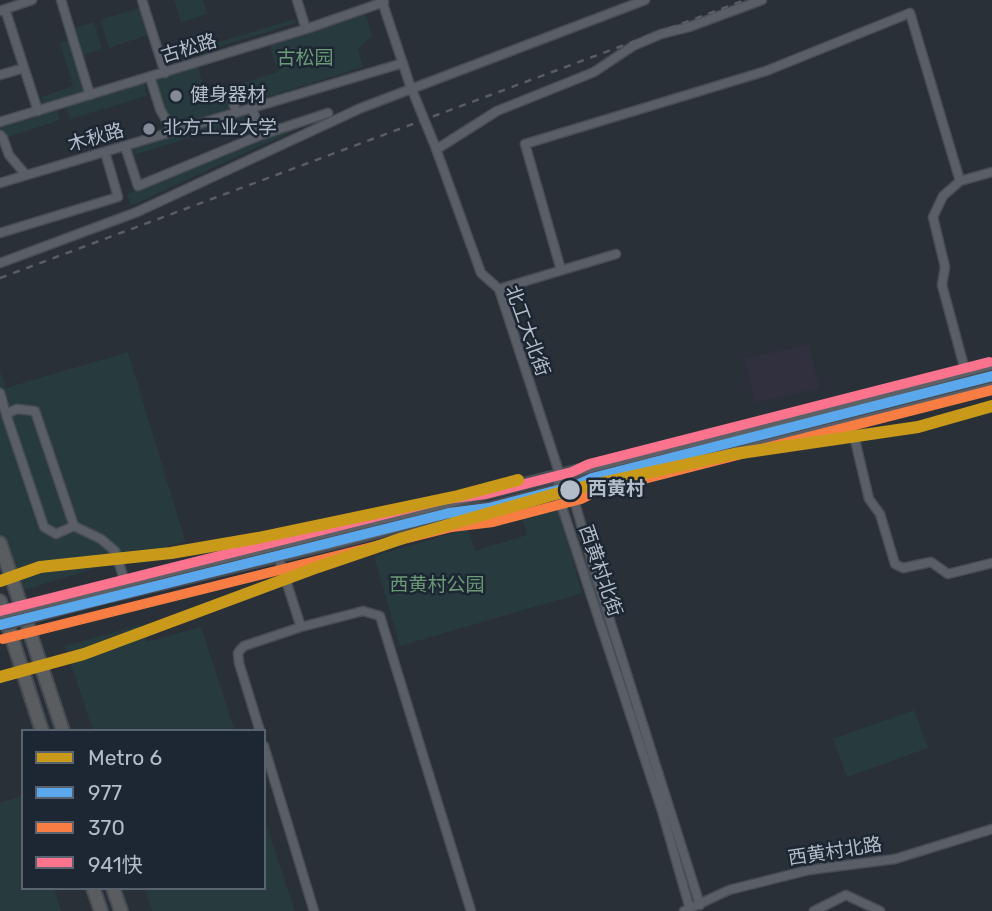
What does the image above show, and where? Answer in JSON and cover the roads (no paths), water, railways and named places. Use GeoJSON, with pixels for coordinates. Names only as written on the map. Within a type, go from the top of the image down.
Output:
{"type":"FeatureCollection","features":[{"type":"Feature","properties":{"kind":"highway"},"geometry":{"type":"LineString","coordinates":[[0,543],[62,729]]}},
{"type":"Feature","properties":{"kind":"highway"},"geometry":{"type":"LineString","coordinates":[[0,600],[41,729]]}},
{"type":"Feature","properties":{"kind":"highway"},"geometry":{"type":"LineString","coordinates":[[94,890],[101,911]]}},
{"type":"Feature","properties":{"kind":"highway"},"geometry":{"type":"LineString","coordinates":[[114,890],[121,911]]}},
{"type":"Feature","properties":{"kind":"main road"},"geometry":{"type":"LineString","coordinates":[[0,625],[97,595],[125,582],[826,409],[992,364]]}},
{"type":"Feature","properties":{"kind":"main road"},"geometry":{"type":"LineString","coordinates":[[0,614],[278,556],[449,513],[489,508],[592,478],[890,408],[992,376]]}},
{"type":"Feature","properties":{"kind":"street"},"geometry":{"type":"LineString","coordinates":[[32,0],[3,10],[38,111]]}},
{"type":"Feature","properties":{"kind":"street"},"geometry":{"type":"LineString","coordinates":[[61,0],[90,95]]}},
{"type":"Feature","properties":{"kind":"street"},"geometry":{"type":"LineString","coordinates":[[142,0],[165,73]]}},
{"type":"Feature","properties":{"kind":"street"},"geometry":{"type":"LineString","coordinates":[[297,0],[306,29]]}},
{"type":"Feature","properties":{"kind":"street"},"geometry":{"type":"LineString","coordinates":[[0,263],[137,212],[411,87],[645,0]]}},
{"type":"Feature","properties":{"kind":"street"},"geometry":{"type":"LineString","coordinates":[[437,149],[497,111],[594,72],[633,46],[762,0]]}},
{"type":"Feature","properties":{"kind":"street","name":"古松路"},"geometry":{"type":"LineString","coordinates":[[0,122],[306,29],[384,2]]}},
{"type":"Feature","properties":{"kind":"street","name":"北工大北街"},"geometry":{"type":"LineString","coordinates":[[384,2],[411,87],[437,149],[481,273],[499,289],[560,475]]}},
{"type":"Feature","properties":{"kind":"street"},"geometry":{"type":"LineString","coordinates":[[561,270],[525,144],[766,71],[910,13],[960,181]]}},
{"type":"Feature","properties":{"kind":"street","name":"木秋路"},"geometry":{"type":"LineString","coordinates":[[0,183],[403,63]]}},
{"type":"Feature","properties":{"kind":"street"},"geometry":{"type":"LineString","coordinates":[[0,75],[24,68]]}},
{"type":"Feature","properties":{"kind":"street"},"geometry":{"type":"LineString","coordinates":[[150,77],[160,110],[173,132]]}},
{"type":"Feature","properties":{"kind":"street"},"geometry":{"type":"LineString","coordinates":[[232,97],[236,112]]}},
{"type":"Feature","properties":{"kind":"street"},"geometry":{"type":"LineString","coordinates":[[252,108],[261,135]]}},
{"type":"Feature","properties":{"kind":"street"},"geometry":{"type":"LineString","coordinates":[[125,146],[138,186],[261,135],[328,113]]}},
{"type":"Feature","properties":{"kind":"street"},"geometry":{"type":"LineString","coordinates":[[0,135],[4,138],[9,155],[26,175]]}},
{"type":"Feature","properties":{"kind":"street"},"geometry":{"type":"LineString","coordinates":[[0,233],[118,197],[105,152]]}},
{"type":"Feature","properties":{"kind":"street"},"geometry":{"type":"LineString","coordinates":[[965,370],[942,285],[944,267],[933,217],[943,196],[960,181],[992,172]]}},
{"type":"Feature","properties":{"kind":"street"},"geometry":{"type":"LineString","coordinates":[[499,289],[616,254]]}},
{"type":"Feature","properties":{"kind":"street"},"geometry":{"type":"LineString","coordinates":[[573,485],[603,485],[851,423],[890,408],[992,387]]}},
{"type":"Feature","properties":{"kind":"street"},"geometry":{"type":"LineString","coordinates":[[0,393],[44,527],[56,534],[74,526]]}},
{"type":"Feature","properties":{"kind":"street"},"geometry":{"type":"LineString","coordinates":[[6,414],[17,409],[35,411],[74,526],[101,539],[116,551],[125,582]]}},
{"type":"Feature","properties":{"kind":"street"},"geometry":{"type":"LineString","coordinates":[[851,423],[869,499],[880,514],[895,564],[903,568],[931,562],[948,574],[992,563]]}},
{"type":"Feature","properties":{"kind":"street"},"geometry":{"type":"LineString","coordinates":[[556,489],[560,475]]}},
{"type":"Feature","properties":{"kind":"street","name":"西黄村北街"},"geometry":{"type":"LineString","coordinates":[[560,475],[573,485],[598,583],[700,905]]}},
{"type":"Feature","properties":{"kind":"street","name":"西黄村北街"},"geometry":{"type":"LineString","coordinates":[[556,489],[657,798],[687,910]]}},
{"type":"Feature","properties":{"kind":"street"},"geometry":{"type":"LineString","coordinates":[[278,556],[301,627]]}},
{"type":"Feature","properties":{"kind":"street"},"geometry":{"type":"LineString","coordinates":[[259,729],[239,663],[238,653],[244,646],[301,627],[363,611],[377,613],[382,619],[471,911]]}},
{"type":"Feature","properties":{"kind":"street"},"geometry":{"type":"LineString","coordinates":[[266,753],[314,911]]}},
{"type":"Feature","properties":{"kind":"street","name":"西黄村北路"},"geometry":{"type":"LineString","coordinates":[[687,910],[729,890],[809,870],[895,859],[992,829]]}},
{"type":"Feature","properties":{"kind":"street"},"geometry":{"type":"LineString","coordinates":[[814,911],[846,895],[880,911]]}},
{"type":"Feature","properties":{"kind":"railway"},"geometry":{"type":"LineString","coordinates":[[0,278],[745,0]]}},
{"type":"Feature","properties":{"kind":"metro line","name":"6"},"geometry":{"type":"LineString","coordinates":[[0,677],[84,654],[403,538],[569,490],[734,454],[918,427],[992,406]]}},
{"type":"Feature","properties":{"kind":"metro line","name":"6"},"geometry":{"type":"LineString","coordinates":[[0,581],[40,567],[171,553],[258,538],[458,496],[518,480]]}},
{"type":"Feature","properties":{"kind":"place","name":"健身器材"},"geometry":{"type":"Point","coordinates":[176,96]}},
{"type":"Feature","properties":{"kind":"place","name":"北方工业大学"},"geometry":{"type":"Point","coordinates":[149,129]}},
{"type":"Feature","properties":{"kind":"place","name":"西黄村"},"geometry":{"type":"Point","coordinates":[570,490]}},
{"type":"Feature","properties":{"kind":"park label","name":"古松园"},"geometry":{"type":"Point","coordinates":[305,59]}},
{"type":"Feature","properties":{"kind":"park label","name":"西黄村公园"},"geometry":{"type":"Point","coordinates":[437,586]}}]}
